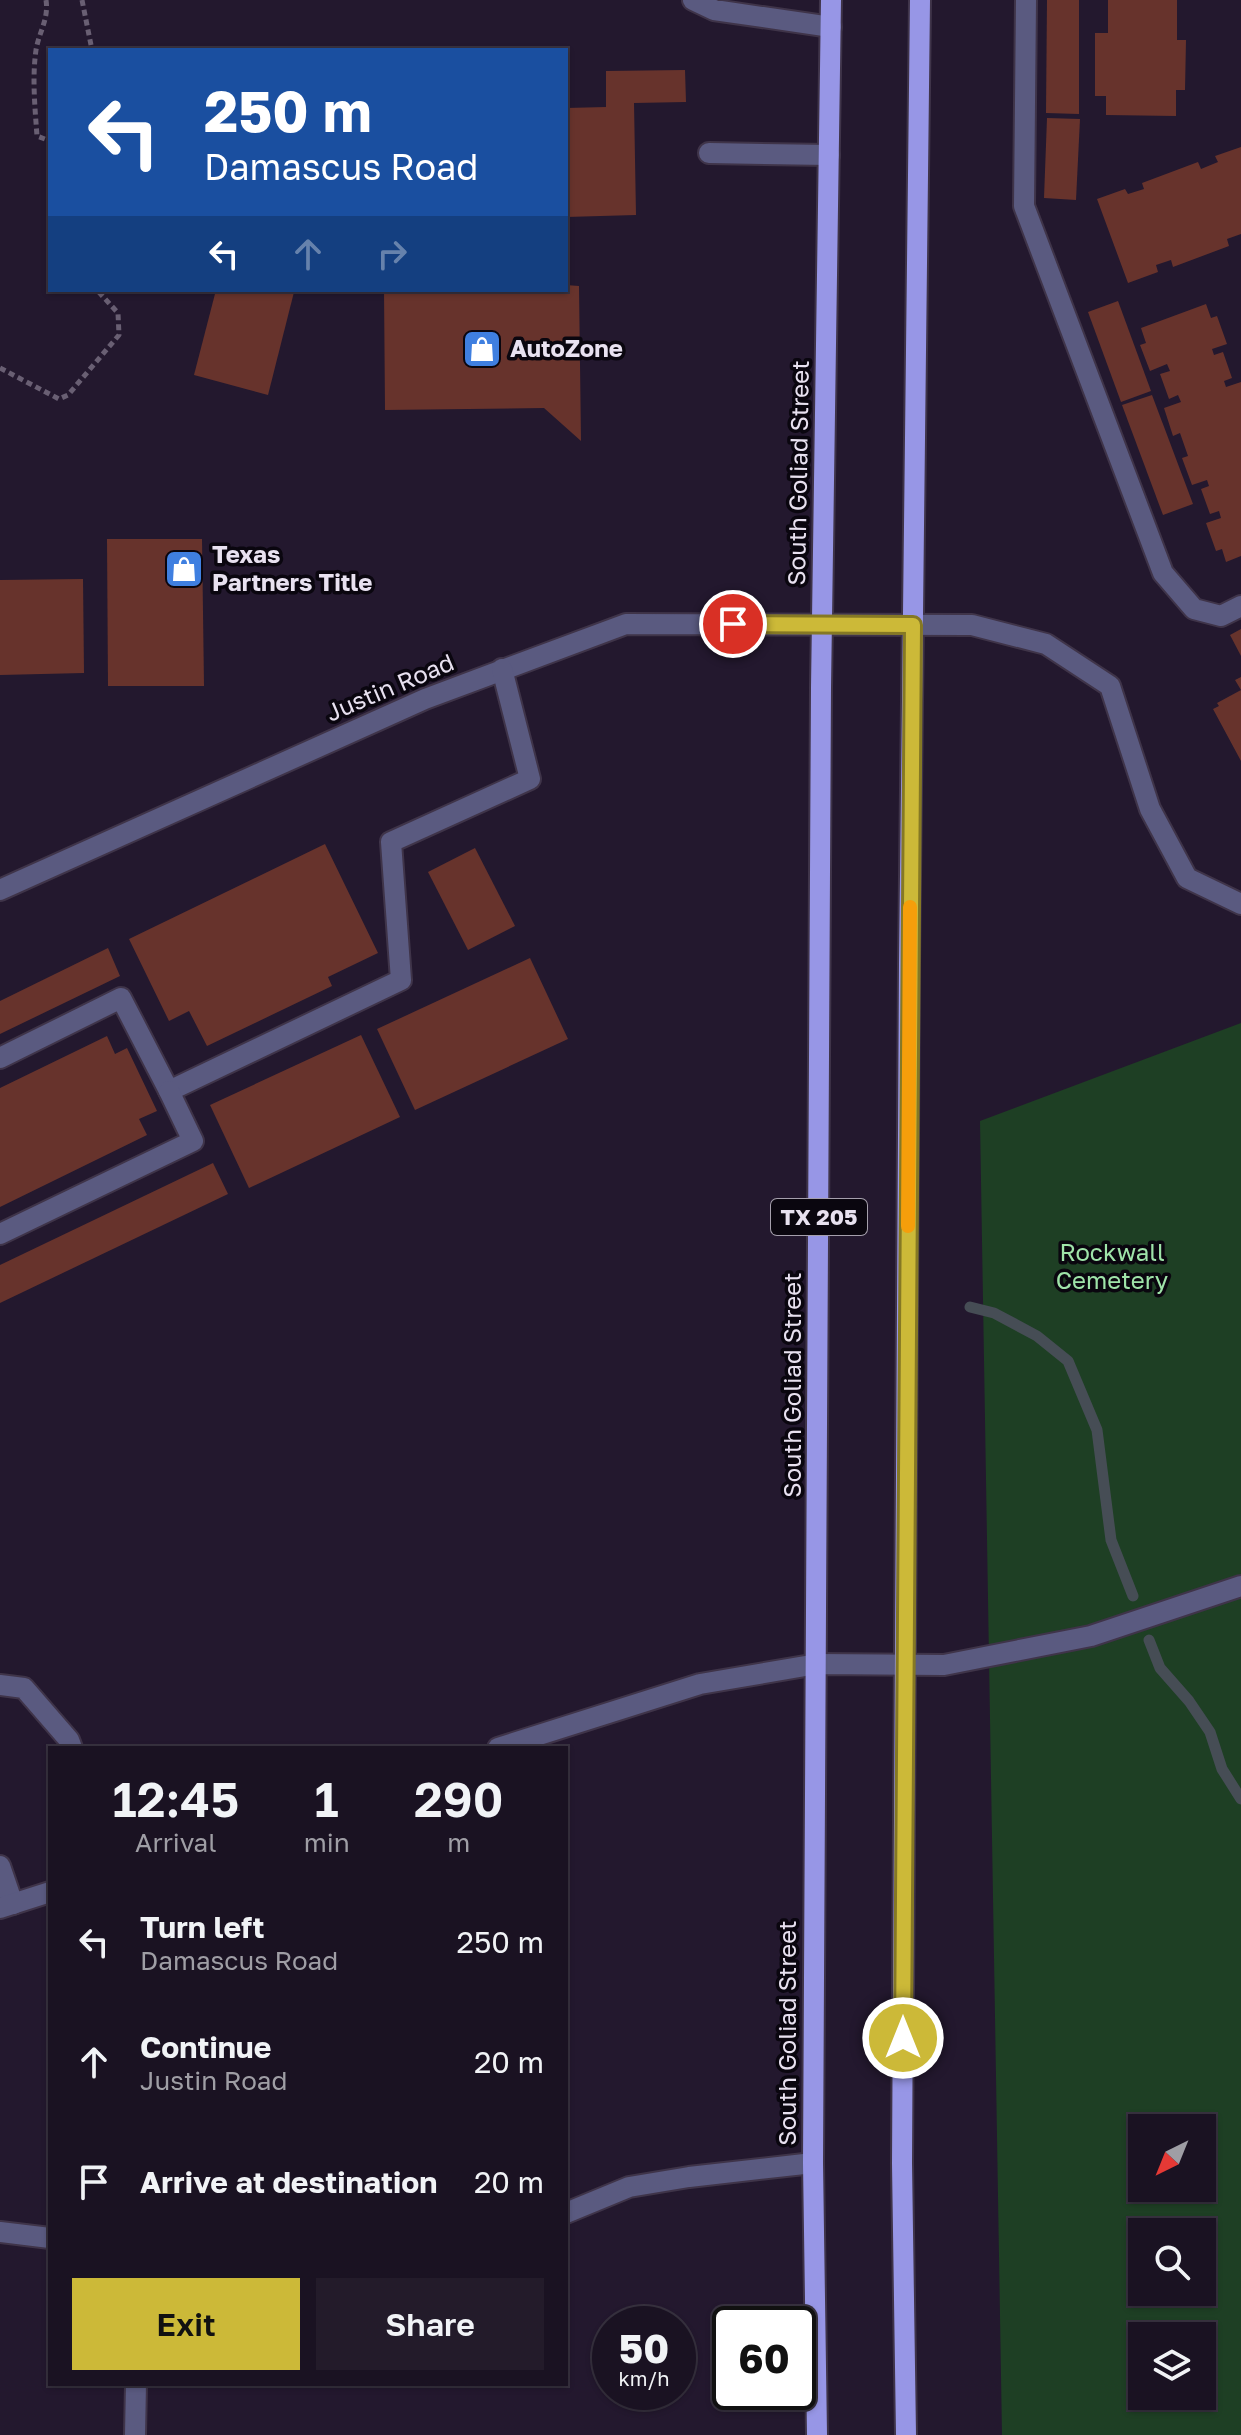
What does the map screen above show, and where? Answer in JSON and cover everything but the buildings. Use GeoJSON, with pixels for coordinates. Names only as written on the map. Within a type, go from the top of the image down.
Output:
{"type":"FeatureCollection","features":[{"type":"Feature","properties":{"kind":"main road","name":"South Goliad Street"},"geometry":{"type":"LineString","coordinates":[[817,2435],[813,2163],[822,624],[831,0]]}},
{"type":"Feature","properties":{"kind":"main road"},"geometry":{"type":"LineString","coordinates":[[906,2435],[902,2163],[920,0]]}},
{"type":"Feature","properties":{"kind":"street"},"geometry":{"type":"LineString","coordinates":[[693,0],[714,10],[831,27]]}},
{"type":"Feature","properties":{"kind":"street"},"geometry":{"type":"LineString","coordinates":[[1026,0],[1024,206],[1163,573],[1194,609],[1221,616],[1241,606]]}},
{"type":"Feature","properties":{"kind":"street"},"geometry":{"type":"LineString","coordinates":[[709,153],[829,155]]}},
{"type":"Feature","properties":{"kind":"street","name":"Justin Road"},"geometry":{"type":"LineString","coordinates":[[0,890],[425,699],[626,624],[972,625],[1046,644],[1110,686],[1150,809],[1187,878],[1241,904]]}},
{"type":"Feature","properties":{"kind":"street"},"geometry":{"type":"LineString","coordinates":[[169,1091],[401,980],[391,842],[530,779],[502,669]]}},
{"type":"Feature","properties":{"kind":"street"},"geometry":{"type":"LineString","coordinates":[[0,1058],[121,998],[193,1141],[0,1234]]}},
{"type":"Feature","properties":{"kind":"street"},"geometry":{"type":"LineString","coordinates":[[504,1746],[700,1684],[817,1664],[944,1665],[1091,1636],[1241,1586]]}},
{"type":"Feature","properties":{"kind":"street"},"geometry":{"type":"LineString","coordinates":[[0,1685],[24,1688],[71,1746]]}},
{"type":"Feature","properties":{"kind":"street"},"geometry":{"type":"LineString","coordinates":[[0,1866],[6,1906],[48,1893]]}},
{"type":"Feature","properties":{"kind":"street"},"geometry":{"type":"LineString","coordinates":[[568,2212],[629,2187],[813,2163]]}},
{"type":"Feature","properties":{"kind":"street"},"geometry":{"type":"LineString","coordinates":[[0,2232],[48,2238]]}},
{"type":"Feature","properties":{"kind":"street"},"geometry":{"type":"LineString","coordinates":[[135,2435],[136,2386]]}},
{"type":"Feature","properties":{"kind":"path"},"geometry":{"type":"LineString","coordinates":[[46,0],[48,14],[36,49],[34,104],[37,136],[48,140]]}},
{"type":"Feature","properties":{"kind":"path"},"geometry":{"type":"LineString","coordinates":[[82,0],[92,48]]}},
{"type":"Feature","properties":{"kind":"path"},"geometry":{"type":"LineString","coordinates":[[0,368],[59,399],[68,395],[119,335],[118,313],[99,292]]}},
{"type":"Feature","properties":{"kind":"green space","name":"Rockwall Cemetery"},"geometry":{"type":"Polygon","coordinates":[[[1241,1023],[1241,2435],[1002,2435],[980,1121],[1241,1023]]]}},
{"type":"Feature","properties":{"kind":"waterway"},"geometry":{"type":"LineString","coordinates":[[970,1307],[994,1313],[1037,1336],[1068,1361],[1097,1430],[1111,1540],[1133,1596]]}},
{"type":"Feature","properties":{"kind":"waterway"},"geometry":{"type":"LineString","coordinates":[[1149,1640],[1160,1668],[1189,1701],[1210,1732],[1222,1769],[1241,1799]]}},
{"type":"Feature","properties":{"kind":"slow traffic"},"geometry":{"type":"LineString","coordinates":[[908,1226],[910,907]]}},
{"type":"Feature","properties":{"kind":"place","name":"AutoZone"},"geometry":{"type":"Point","coordinates":[482,349]}},
{"type":"Feature","properties":{"kind":"place","name":"Texas Partners Title"},"geometry":{"type":"Point","coordinates":[184,569]}},
{"type":"Feature","properties":{"kind":"route"},"geometry":{"type":"LineString","coordinates":[[733,624],[913,625],[903,2038]]}}]}
